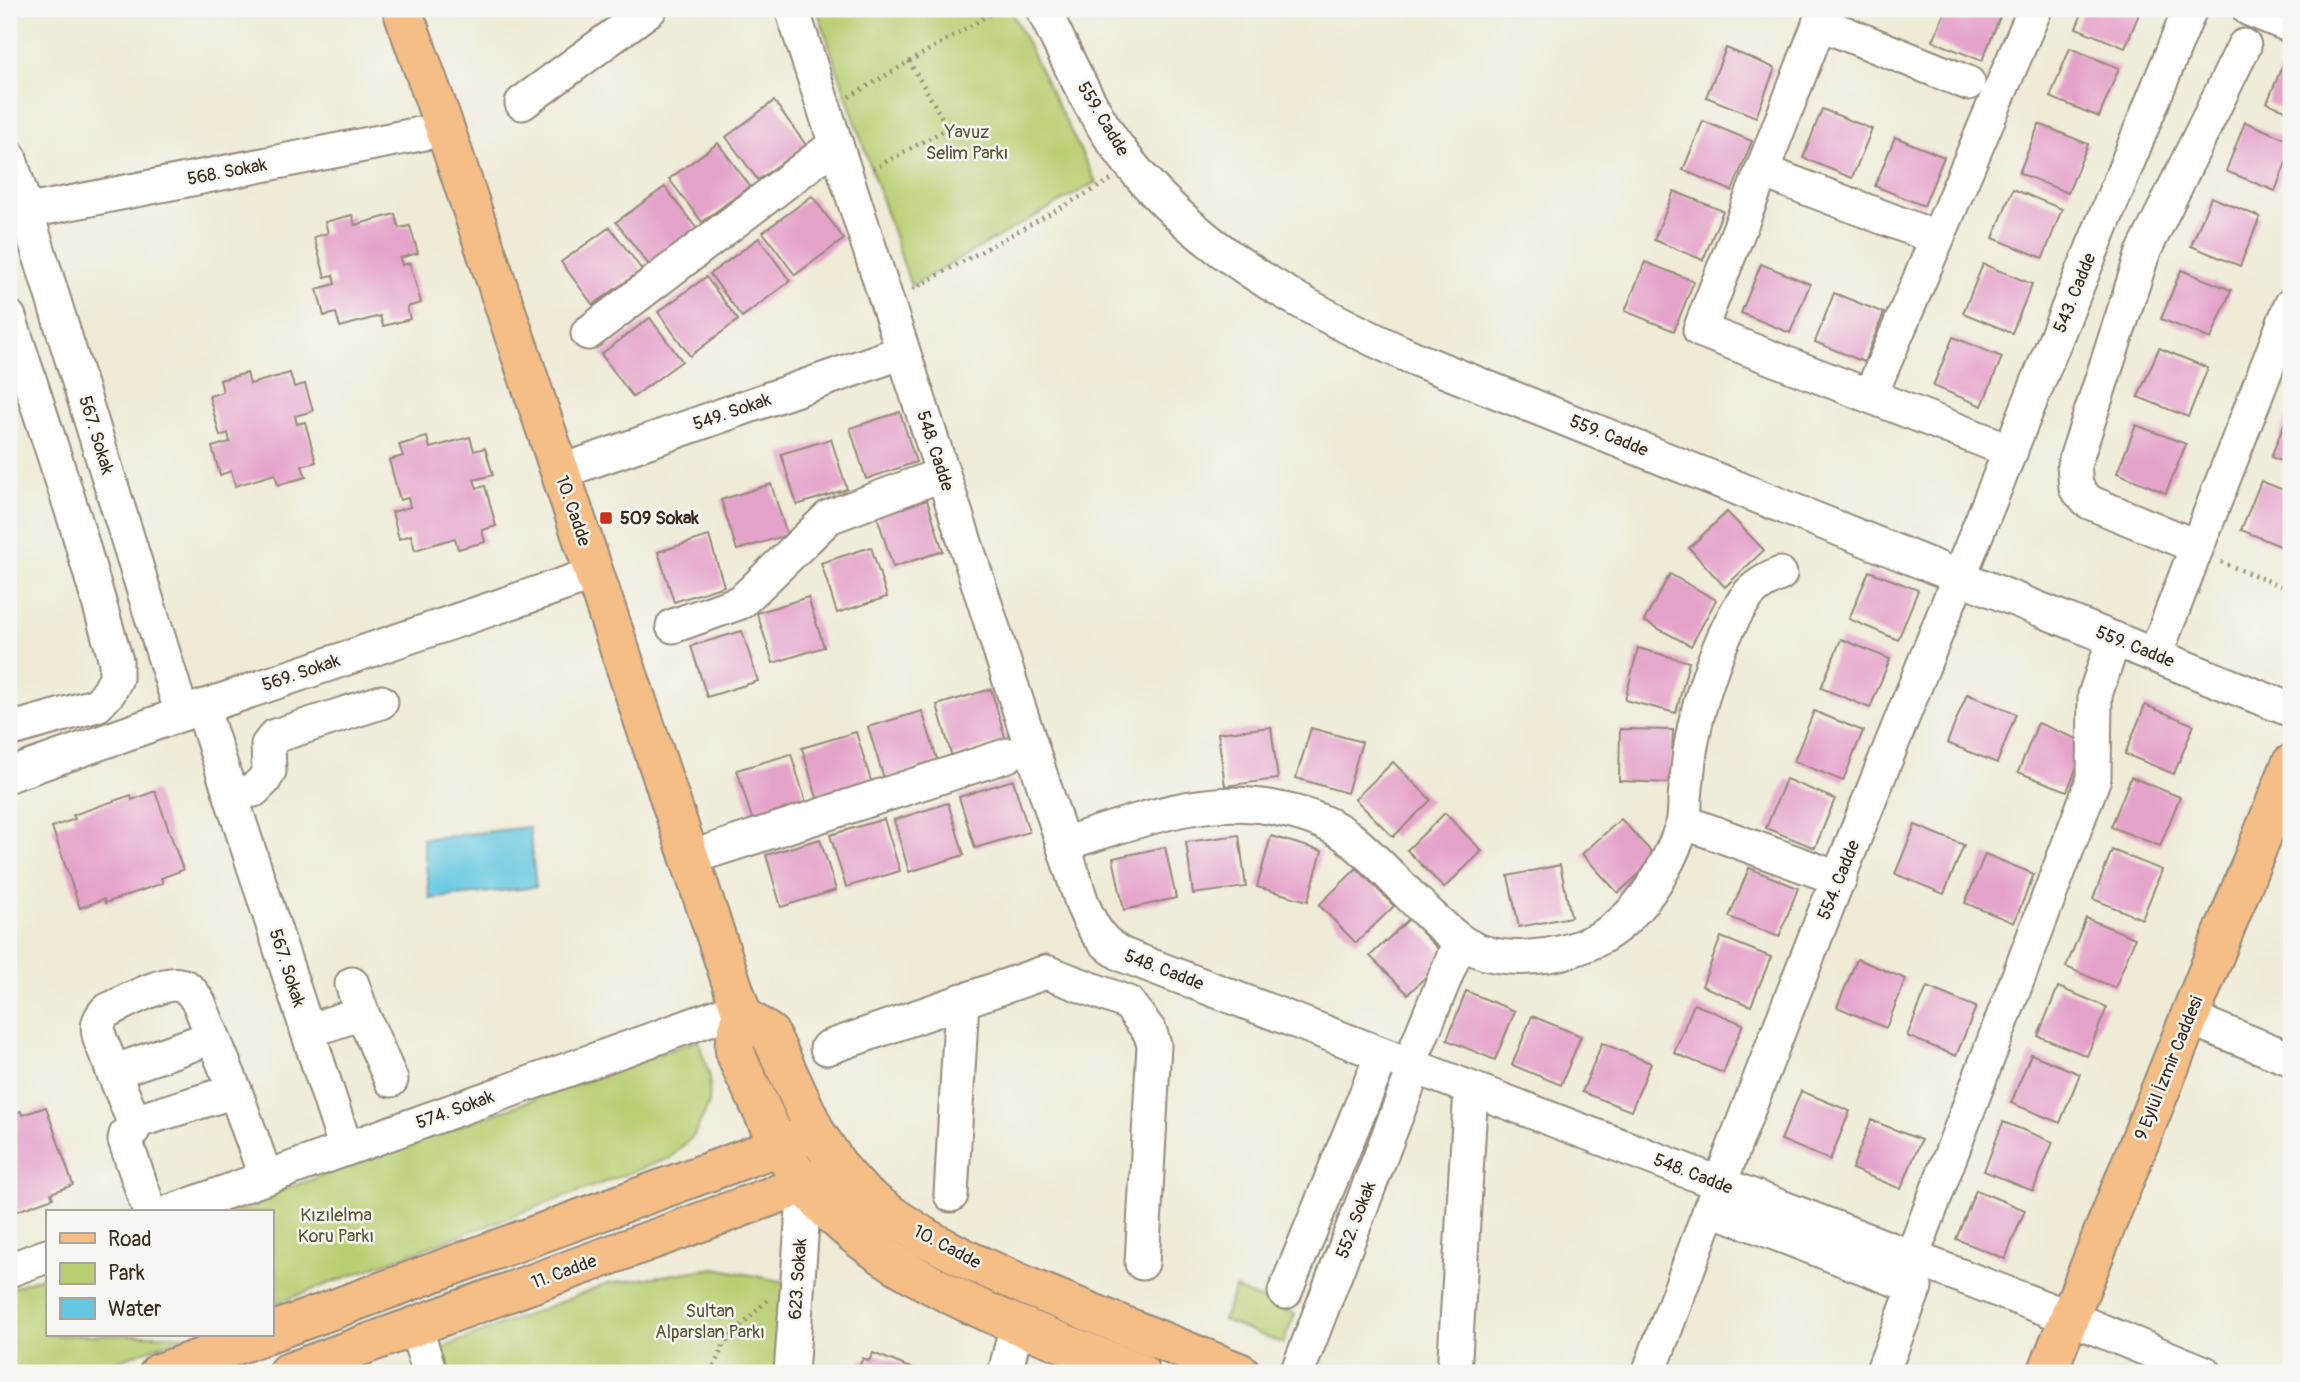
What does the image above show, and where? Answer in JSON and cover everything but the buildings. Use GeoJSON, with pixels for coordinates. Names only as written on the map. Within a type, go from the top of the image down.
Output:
{"type":"FeatureCollection","features":[{"type":"Feature","properties":{"kind":"main road","name":"10. Cadde"},"geometry":{"type":"LineString","coordinates":[[402,9],[445,129],[741,1011],[770,1034],[816,1133],[842,1171],[862,1193],[926,1238],[1033,1289],[1241,1373]]}},
{"type":"Feature","properties":{"kind":"main road","name":"9 Eylül İzmir Caddesi"},"geometry":{"type":"LineString","coordinates":[[2047,1373],[2291,764]]}},
{"type":"Feature","properties":{"kind":"main road"},"geometry":{"type":"LineString","coordinates":[[741,1011],[734,1050],[779,1146],[805,1184],[827,1209],[864,1242],[908,1271],[1017,1324],[1140,1373]]}},
{"type":"Feature","properties":{"kind":"main road"},"geometry":{"type":"LineString","coordinates":[[273,1331],[816,1133]]}},
{"type":"Feature","properties":{"kind":"main road","name":"11. Cadde"},"geometry":{"type":"LineString","coordinates":[[287,1373],[842,1171]]}},
{"type":"Feature","properties":{"kind":"main road"},"geometry":{"type":"LineString","coordinates":[[159,1373],[261,1336]]}},
{"type":"Feature","properties":{"kind":"street"},"geometry":{"type":"LineString","coordinates":[[522,103],[650,9]]}},
{"type":"Feature","properties":{"kind":"street","name":"548. Cadde"},"geometry":{"type":"LineString","coordinates":[[792,9],[1083,906],[1098,936],[1113,950],[1144,963],[1382,1055],[1416,1056],[1471,1088],[1714,1196],[1912,1258],[2205,1373]]}},
{"type":"Feature","properties":{"kind":"street","name":"559. Cadde"},"geometry":{"type":"LineString","coordinates":[[1043,9],[1096,114],[1134,168],[1174,210],[1238,262],[1279,290],[1361,334],[1418,360],[2291,710]]}},
{"type":"Feature","properties":{"kind":"street"},"geometry":{"type":"LineString","coordinates":[[1870,396],[2035,9]]}},
{"type":"Feature","properties":{"kind":"street","name":"543. Cadde"},"geometry":{"type":"LineString","coordinates":[[1960,577],[2190,9]]}},
{"type":"Feature","properties":{"kind":"street"},"geometry":{"type":"LineString","coordinates":[[2249,9],[2291,26]]}},
{"type":"Feature","properties":{"kind":"street"},"geometry":{"type":"LineString","coordinates":[[1968,83],[1822,16],[1700,330],[2011,451]]}},
{"type":"Feature","properties":{"kind":"street"},"geometry":{"type":"LineString","coordinates":[[2196,550],[2089,502],[2076,488],[2074,465],[2143,253],[2244,46]]}},
{"type":"Feature","properties":{"kind":"street","name":"568. Sokak"},"geometry":{"type":"LineString","coordinates":[[18,214],[445,129]]}},
{"type":"Feature","properties":{"kind":"street"},"geometry":{"type":"LineString","coordinates":[[588,333],[836,144]]}},
{"type":"Feature","properties":{"kind":"street","name":"567. Sokak"},"geometry":{"type":"LineString","coordinates":[[9,156],[18,214],[192,710],[231,796],[346,1149]]}},
{"type":"Feature","properties":{"kind":"street"},"geometry":{"type":"LineString","coordinates":[[1762,171],[1937,238]]}},
{"type":"Feature","properties":{"kind":"street"},"geometry":{"type":"LineString","coordinates":[[2155,655],[2291,305]]}},
{"type":"Feature","properties":{"kind":"street"},"geometry":{"type":"LineString","coordinates":[[9,317],[75,520],[116,661],[116,678],[109,692],[97,705],[9,730]]}},
{"type":"Feature","properties":{"kind":"street","name":"549. Sokak"},"geometry":{"type":"LineString","coordinates":[[560,472],[904,352]]}},
{"type":"Feature","properties":{"kind":"street"},"geometry":{"type":"LineString","coordinates":[[673,626],[741,602],[829,517],[943,474]]}},
{"type":"Feature","properties":{"kind":"street","name":"569. Sokak"},"geometry":{"type":"LineString","coordinates":[[9,775],[192,710],[594,575]]}},
{"type":"Feature","properties":{"kind":"street"},"geometry":{"type":"LineString","coordinates":[[1063,844],[1180,809],[1215,804],[1277,808],[1330,825],[1350,838],[1460,942],[1488,953],[1536,958],[1569,951],[1613,930],[1642,900],[1664,866],[1684,822],[1687,774],[1695,727],[1720,649],[1750,593],[1764,581],[1780,575]]}},
{"type":"Feature","properties":{"kind":"street","name":"554. Cadde"},"geometry":{"type":"LineString","coordinates":[[1649,1373],[1714,1196],[1960,577]]}},
{"type":"Feature","properties":{"kind":"street"},"geometry":{"type":"LineString","coordinates":[[1912,1258],[2094,778],[2095,695],[2115,639]]}},
{"type":"Feature","properties":{"kind":"street"},"geometry":{"type":"LineString","coordinates":[[231,796],[254,790],[264,780],[269,771],[268,745],[275,736],[381,702]]}},
{"type":"Feature","properties":{"kind":"street"},"geometry":{"type":"LineString","coordinates":[[690,858],[1008,755]]}},
{"type":"Feature","properties":{"kind":"street"},"geometry":{"type":"LineString","coordinates":[[1684,822],[1840,878]]}},
{"type":"Feature","properties":{"kind":"street","name":"552. Sokak"},"geometry":{"type":"LineString","coordinates":[[1297,1373],[1460,942]]}},
{"type":"Feature","properties":{"kind":"street"},"geometry":{"type":"LineString","coordinates":[[1128,1003],[1144,963]]}},
{"type":"Feature","properties":{"kind":"street"},"geometry":{"type":"LineString","coordinates":[[827,1048],[1046,972],[1128,1003],[1150,1032],[1154,1045],[1142,1263]]}},
{"type":"Feature","properties":{"kind":"street"},"geometry":{"type":"LineString","coordinates":[[149,1210],[125,1140],[126,1135],[133,1130],[134,1122],[97,1027],[100,1017],[106,1012],[170,984],[183,985],[193,993],[235,1091],[266,1178]]}},
{"type":"Feature","properties":{"kind":"street"},"geometry":{"type":"LineString","coordinates":[[308,1031],[357,998],[391,1080]]}},
{"type":"Feature","properties":{"kind":"street"},"geometry":{"type":"LineString","coordinates":[[951,1195],[962,1000]]}},
{"type":"Feature","properties":{"kind":"street","name":"574. Sokak"},"geometry":{"type":"LineString","coordinates":[[176,1210],[741,1011]]}},
{"type":"Feature","properties":{"kind":"street"},"geometry":{"type":"LineString","coordinates":[[2189,1018],[2291,1059]]}},
{"type":"Feature","properties":{"kind":"street"},"geometry":{"type":"LineString","coordinates":[[113,1072],[213,1037]]}},
{"type":"Feature","properties":{"kind":"street"},"geometry":{"type":"LineString","coordinates":[[1285,1292],[1382,1055]]}},
{"type":"Feature","properties":{"kind":"street"},"geometry":{"type":"LineString","coordinates":[[1454,1373],[1471,1088]]}},
{"type":"Feature","properties":{"kind":"street"},"geometry":{"type":"LineString","coordinates":[[134,1122],[235,1091]]}},
{"type":"Feature","properties":{"kind":"street","name":"623. Sokak"},"geometry":{"type":"LineString","coordinates":[[791,1373],[805,1184]]}},
{"type":"Feature","properties":{"kind":"street"},"geometry":{"type":"LineString","coordinates":[[1714,1196],[1915,1287],[1882,1373]]}},
{"type":"Feature","properties":{"kind":"street"},"geometry":{"type":"LineString","coordinates":[[9,1270],[46,1256]]}},
{"type":"Feature","properties":{"kind":"street"},"geometry":{"type":"LineString","coordinates":[[1005,1373],[1017,1324]]}},
{"type":"Feature","properties":{"kind":"street"},"geometry":{"type":"LineString","coordinates":[[415,1326],[430,1373]]}},
{"type":"Feature","properties":{"kind":"path"},"geometry":{"type":"LineString","coordinates":[[825,111],[999,9]]}},
{"type":"Feature","properties":{"kind":"path"},"geometry":{"type":"LineString","coordinates":[[849,183],[948,128],[909,61]]}},
{"type":"Feature","properties":{"kind":"path"},"geometry":{"type":"LineString","coordinates":[[888,303],[1134,168]]}},
{"type":"Feature","properties":{"kind":"path"},"geometry":{"type":"LineString","coordinates":[[2196,550],[2291,590]]}},
{"type":"Feature","properties":{"kind":"path"},"geometry":{"type":"LineString","coordinates":[[711,1373],[724,1344],[799,1267]]}},
{"type":"Feature","properties":{"kind":"green space","name":"Yavuz Selim Parkı"},"geometry":{"type":"Polygon","coordinates":[[[817,9],[1010,9],[1096,182],[911,286],[817,9]]]}},
{"type":"Feature","properties":{"kind":"green space","name":"Kızılelma Koru Parkı"},"geometry":{"type":"Polygon","coordinates":[[[698,1040],[710,1077],[709,1104],[694,1135],[670,1158],[273,1304],[273,1210],[227,1210],[698,1040]]]}},
{"type":"Feature","properties":{"kind":"green space","name":"Sultan Alparslan Parkı"},"geometry":{"type":"Polygon","coordinates":[[[715,1268],[785,1282],[778,1373],[449,1373],[441,1348],[607,1284],[715,1268]]]}},
{"type":"Feature","properties":{"kind":"green space"},"geometry":{"type":"Polygon","coordinates":[[[46,1275],[46,1336],[186,1336],[84,1373],[9,1373],[9,1289],[46,1275]]]}},
{"type":"Feature","properties":{"kind":"green space"},"geometry":{"type":"Polygon","coordinates":[[[1235,1289],[1295,1314],[1283,1344],[1223,1320],[1235,1289]]]}},
{"type":"Feature","properties":{"kind":"water"},"geometry":{"type":"Polygon","coordinates":[[[529,827],[536,887],[430,899],[423,839],[529,827]]]}},
{"type":"Feature","properties":{"kind":"place","name":"509 Sokak"},"geometry":{"type":"Point","coordinates":[606,518]}}]}
